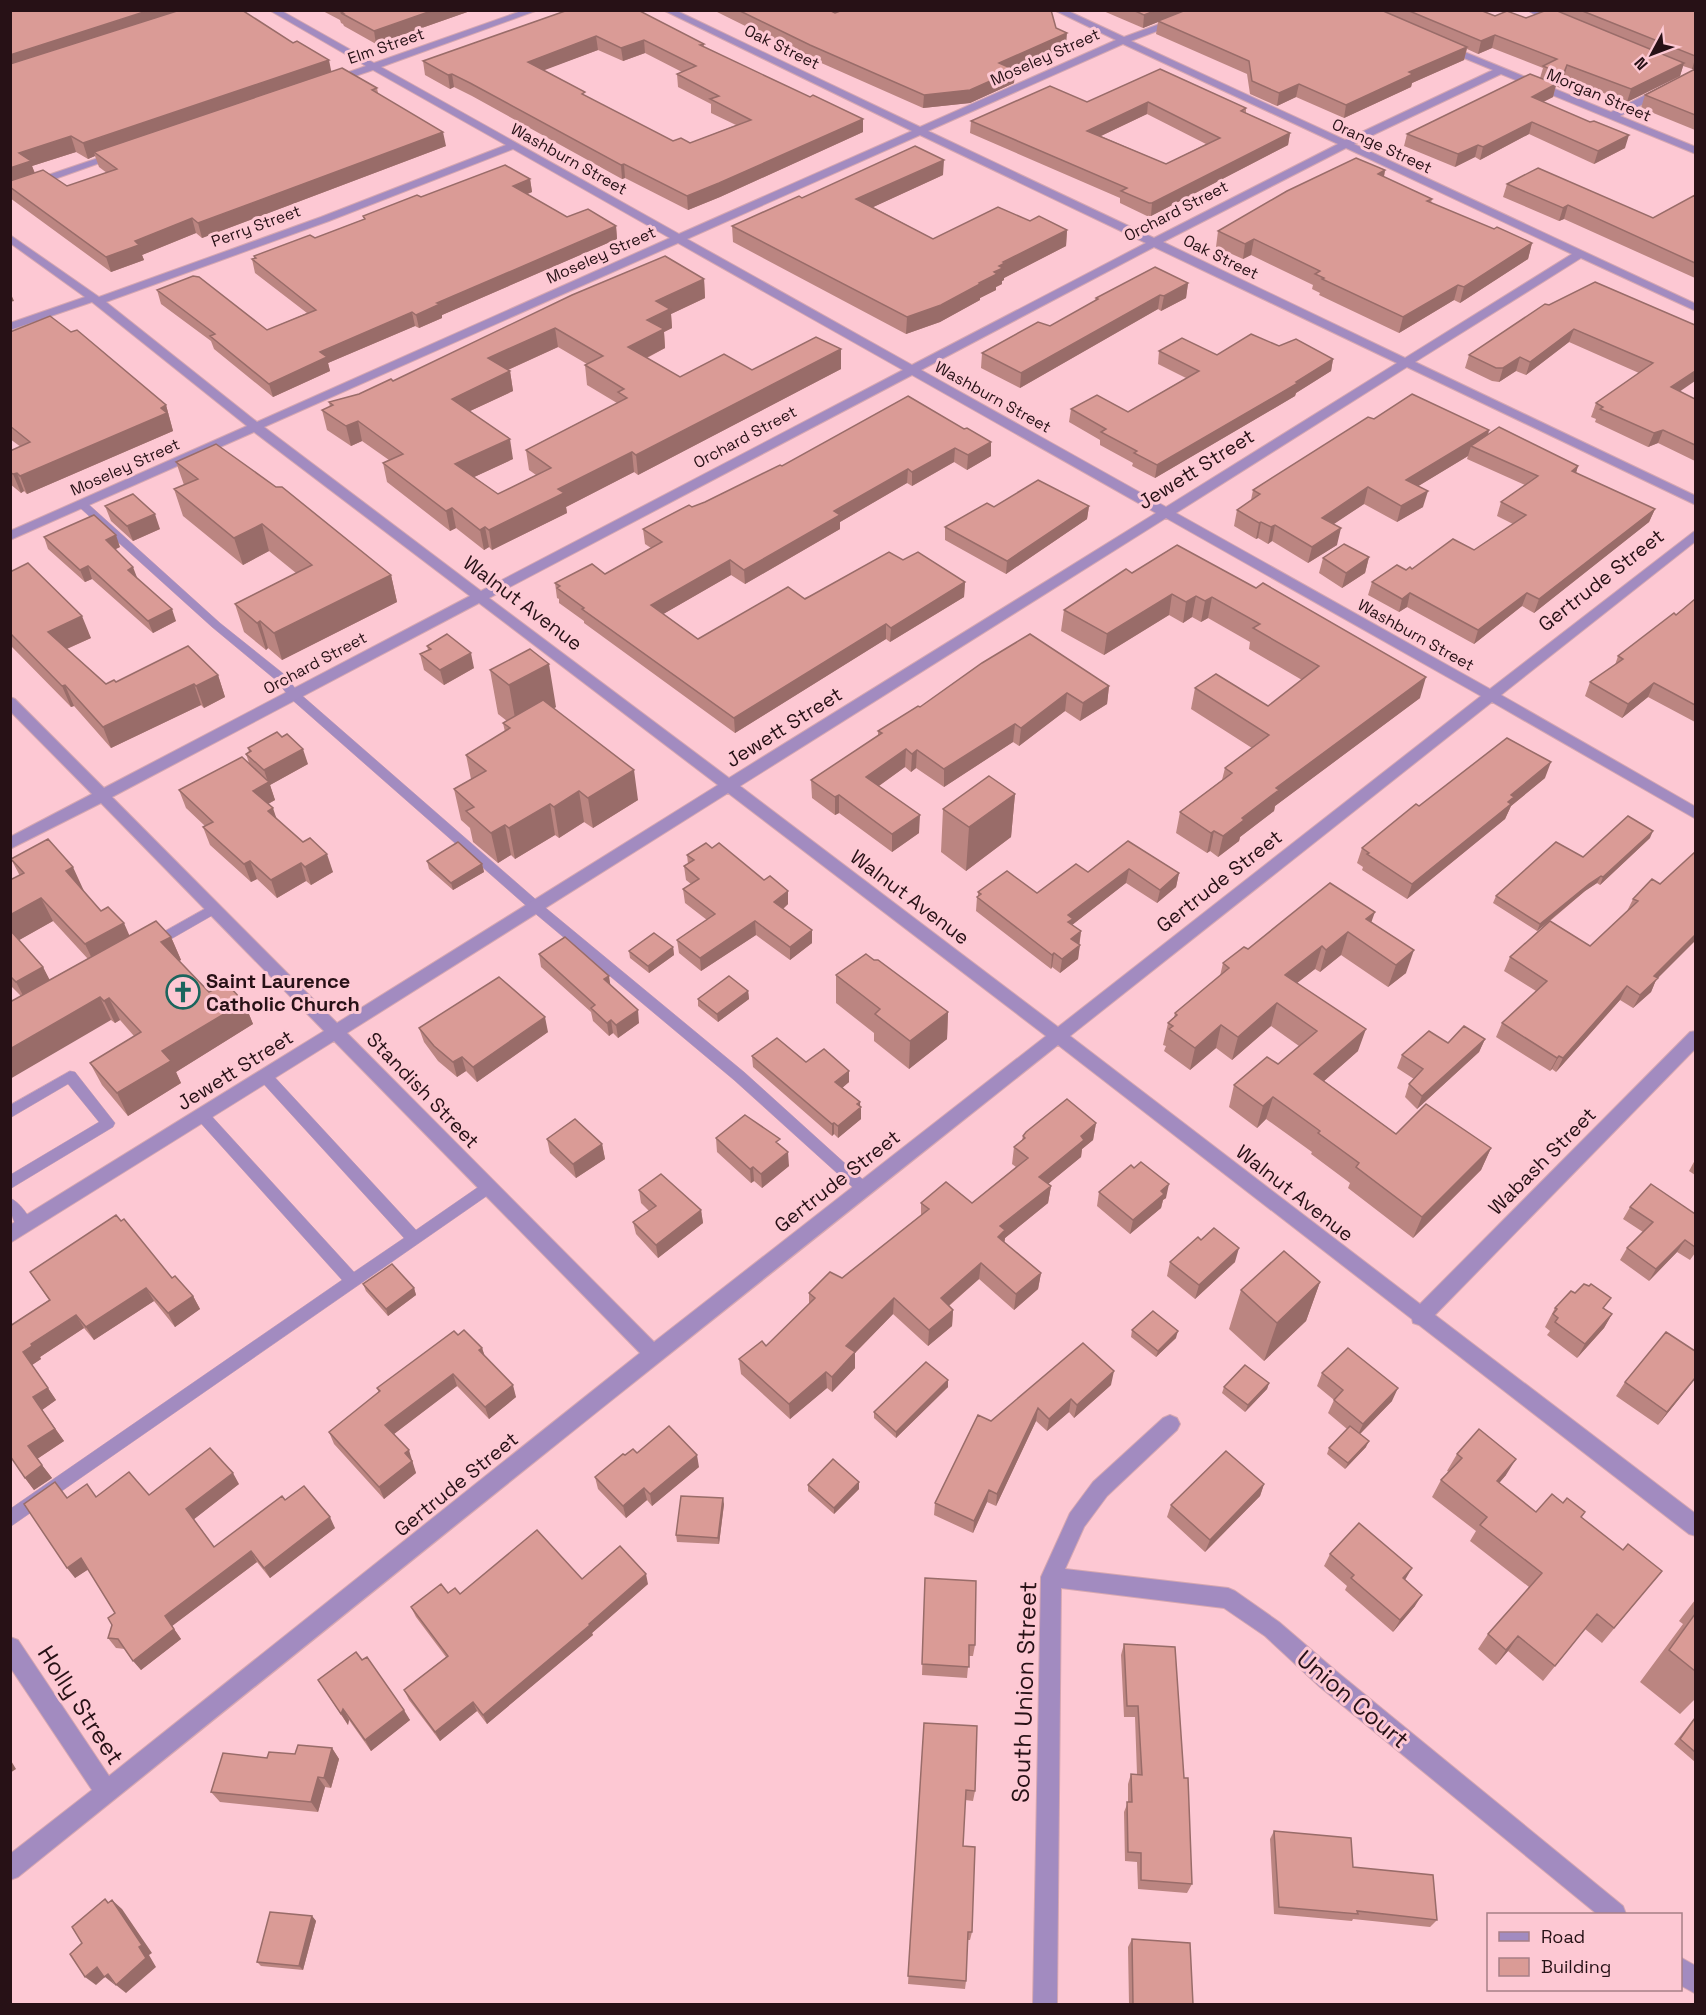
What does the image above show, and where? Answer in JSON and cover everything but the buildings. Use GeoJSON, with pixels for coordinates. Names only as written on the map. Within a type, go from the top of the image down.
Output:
{"type":"FeatureCollection","features":[{"type":"Feature","properties":{"kind":"street","name":"Washburn Street"},"geometry":{"type":"LineString","coordinates":[[273,10],[1490,695],[1695,814]]}},
{"type":"Feature","properties":{"kind":"street","name":"Elm Street"},"geometry":{"type":"LineString","coordinates":[[318,86],[534,10]]}},
{"type":"Feature","properties":{"kind":"street","name":"Oak Street"},"geometry":{"type":"LineString","coordinates":[[667,10],[1695,501]]}},
{"type":"Feature","properties":{"kind":"street","name":"Orange Street"},"geometry":{"type":"LineString","coordinates":[[1058,10],[1695,308]]}},
{"type":"Feature","properties":{"kind":"street","name":"Moseley Street"},"geometry":{"type":"LineString","coordinates":[[10,536],[1122,41],[1208,10]]}},
{"type":"Feature","properties":{"kind":"street","name":"Morgan Street"},"geometry":{"type":"LineString","coordinates":[[1432,41],[1695,152]]}},
{"type":"Feature","properties":{"kind":"street","name":"Orchard Street"},"geometry":{"type":"LineString","coordinates":[[10,844],[1153,243],[1344,145],[1501,70]]}},
{"type":"Feature","properties":{"kind":"street"},"geometry":{"type":"LineString","coordinates":[[1612,116],[1694,74]]}},
{"type":"Feature","properties":{"kind":"street","name":"Perry Street"},"geometry":{"type":"LineString","coordinates":[[10,327],[325,219],[513,146]]}},
{"type":"Feature","properties":{"kind":"street"},"geometry":{"type":"LineString","coordinates":[[10,192],[131,151]]}},
{"type":"Feature","properties":{"kind":"street","name":"Walnut Avenue"},"geometry":{"type":"LineString","coordinates":[[10,238],[95,299],[256,427],[1058,1036],[1695,1527]]}},
{"type":"Feature","properties":{"kind":"street","name":"Jewett Street"},"geometry":{"type":"LineString","coordinates":[[10,1235],[1580,254]]}},
{"type":"Feature","properties":{"kind":"street","name":"Gertrude Street"},"geometry":{"type":"LineString","coordinates":[[10,1869],[653,1354],[1695,534]]}},
{"type":"Feature","properties":{"kind":"street","name":"Standish Street"},"geometry":{"type":"LineString","coordinates":[[10,702],[653,1354]]}},
{"type":"Feature","properties":{"kind":"street","name":"Wabash Street"},"geometry":{"type":"LineString","coordinates":[[1420,1317],[1695,1037]]}},
{"type":"Feature","properties":{"kind":"street","name":"South Union Street"},"geometry":{"type":"LineString","coordinates":[[1045,2004],[1052,1577],[1077,1520],[1100,1489],[1170,1424]]}},
{"type":"Feature","properties":{"kind":"street","name":"Union Court"},"geometry":{"type":"LineString","coordinates":[[1052,1577],[1228,1598],[1272,1629],[1328,1679],[1614,1913]]}},
{"type":"Feature","properties":{"kind":"street","name":"Holly Street"},"geometry":{"type":"LineString","coordinates":[[10,1647],[107,1793]]}},
{"type":"Feature","properties":{"kind":"street"},"geometry":{"type":"LineString","coordinates":[[1682,1971],[1695,1982]]}},
{"type":"Feature","properties":{"kind":"lane"},"geometry":{"type":"LineString","coordinates":[[1529,10],[1560,23]]}},
{"type":"Feature","properties":{"kind":"lane"},"geometry":{"type":"LineString","coordinates":[[1677,69],[1694,74]]}},
{"type":"Feature","properties":{"kind":"lane"},"geometry":{"type":"LineString","coordinates":[[82,504],[216,625],[281,678],[294,695],[536,906],[739,1076],[864,1189]]}},
{"type":"Feature","properties":{"kind":"lane"},"geometry":{"type":"LineString","coordinates":[[142,950],[215,908]]}},
{"type":"Feature","properties":{"kind":"lane"},"geometry":{"type":"LineString","coordinates":[[10,1112],[70,1076],[108,1123],[10,1183]]}},
{"type":"Feature","properties":{"kind":"lane"},"geometry":{"type":"LineString","coordinates":[[265,1076],[414,1238]]}},
{"type":"Feature","properties":{"kind":"lane"},"geometry":{"type":"LineString","coordinates":[[202,1116],[352,1281]]}},
{"type":"Feature","properties":{"kind":"lane"},"geometry":{"type":"LineString","coordinates":[[10,1519],[489,1187]]}},
{"type":"Feature","properties":{"kind":"lane"},"geometry":{"type":"LineString","coordinates":[[10,1204],[26,1225]]}},
{"type":"Feature","properties":{"kind":"place","name":"Saint Laurence Catholic Church"},"geometry":{"type":"Point","coordinates":[183,992]}}]}
